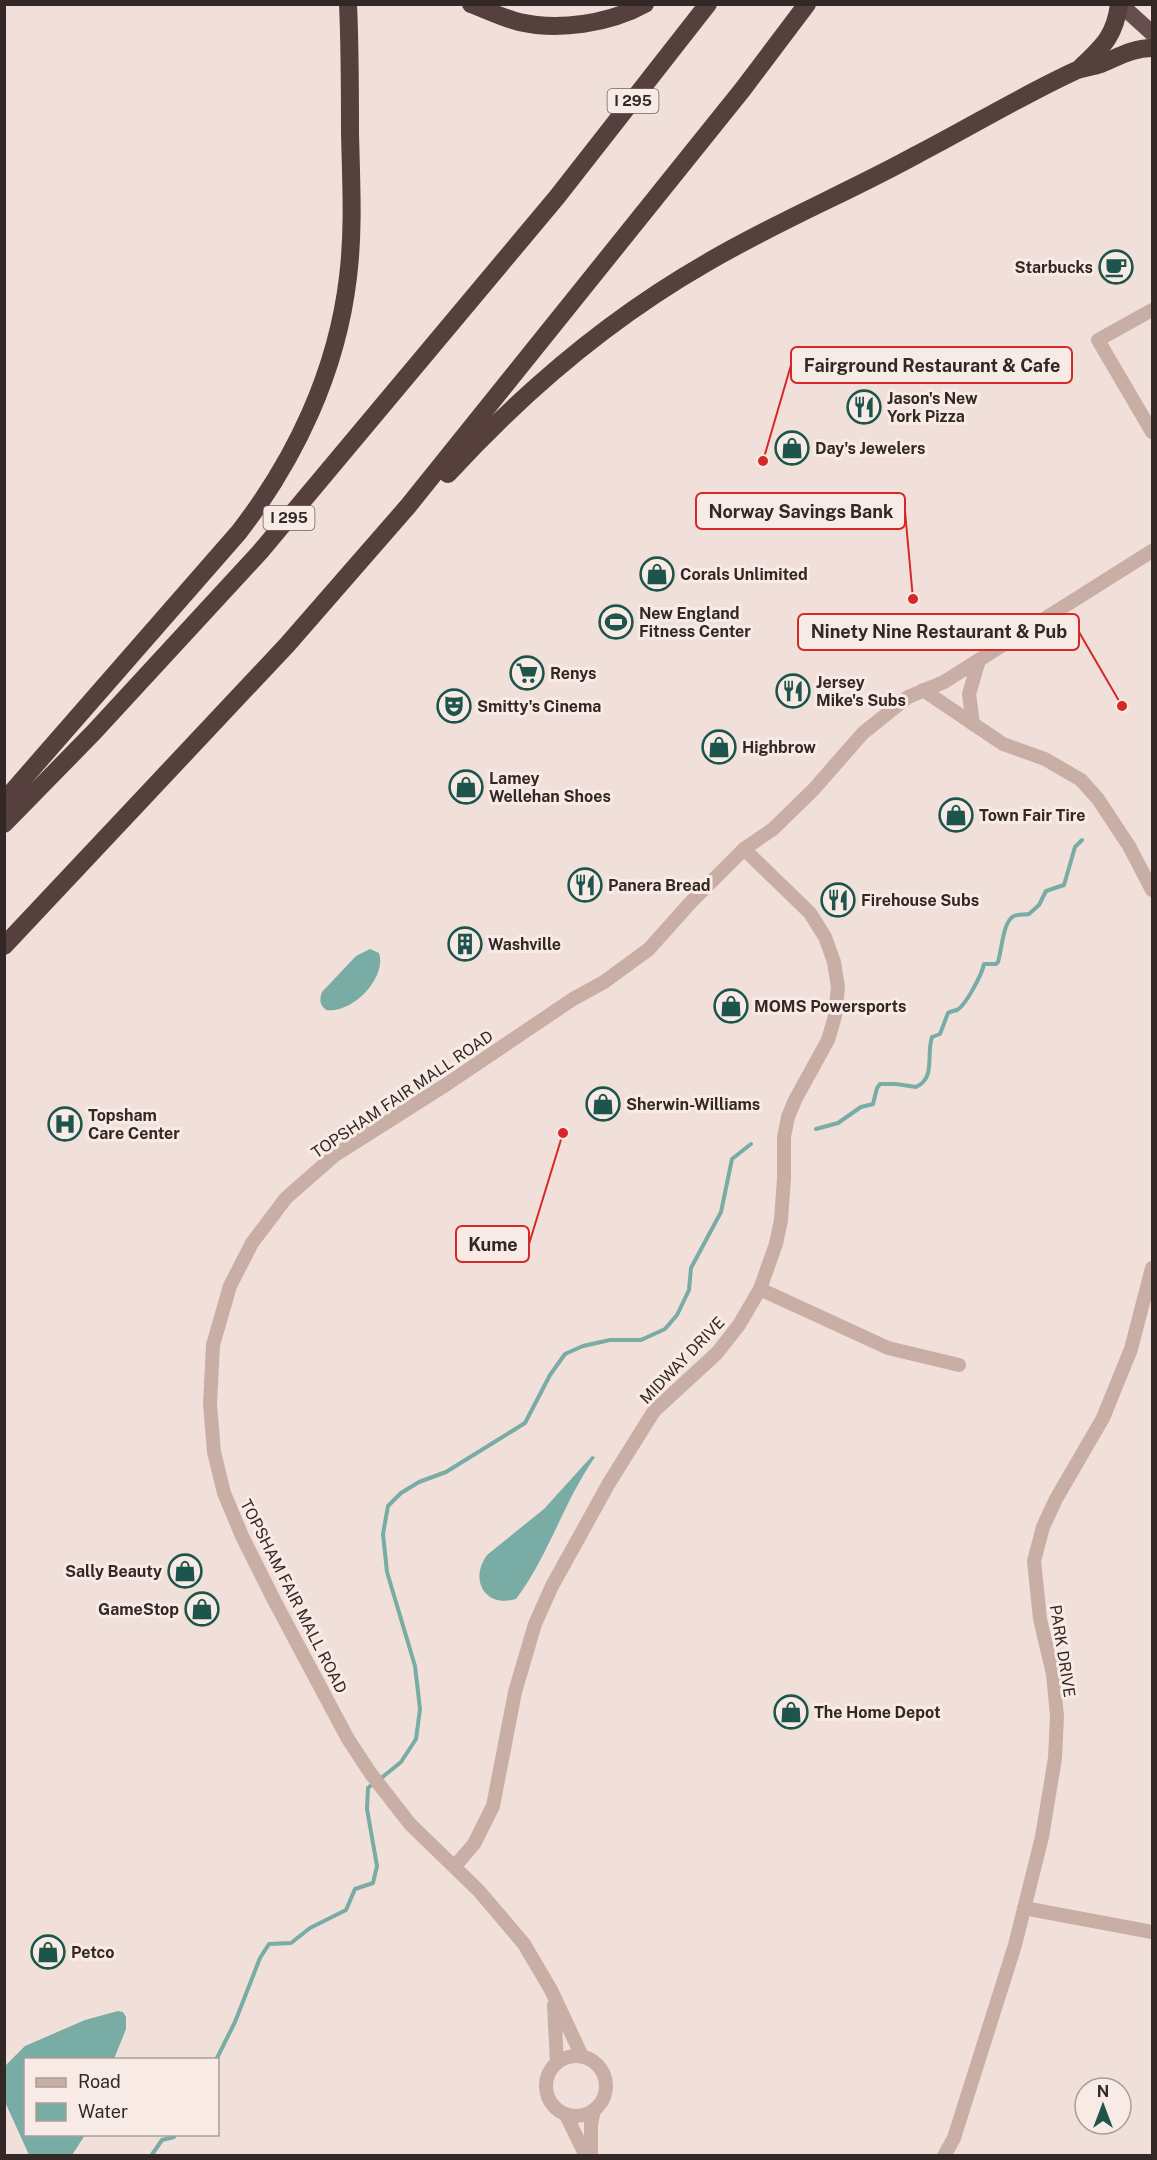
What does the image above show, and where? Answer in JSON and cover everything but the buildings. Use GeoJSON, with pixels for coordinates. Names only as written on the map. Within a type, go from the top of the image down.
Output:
{"type":"FeatureCollection","features":[{"type":"Feature","properties":{"kind":"highway"},"geometry":{"type":"LineString","coordinates":[[4,801],[239,532],[272,487],[312,412],[339,328],[349,267],[351,185],[348,4]]}},
{"type":"Feature","properties":{"kind":"highway"},"geometry":{"type":"LineString","coordinates":[[471,4],[519,22],[563,26],[605,19],[645,4]]}},
{"type":"Feature","properties":{"kind":"highway","name":"I 295"},"geometry":{"type":"LineString","coordinates":[[4,824],[94,732],[260,552],[549,206],[708,4]]}},
{"type":"Feature","properties":{"kind":"highway"},"geometry":{"type":"LineString","coordinates":[[4,946],[287,645],[409,505],[735,98],[807,4]]}},
{"type":"Feature","properties":{"kind":"highway"},"geometry":{"type":"LineString","coordinates":[[1078,70],[1108,39],[1114,28],[1120,4],[1152,33]]}},
{"type":"Feature","properties":{"kind":"highway"},"geometry":{"type":"LineString","coordinates":[[409,505],[444,478],[492,427],[554,371],[632,310],[707,262],[779,223],[917,155],[1015,100],[1078,70],[1100,64],[1125,53],[1142,48],[1152,48]]}},
{"type":"Feature","properties":{"kind":"street"},"geometry":{"type":"LineString","coordinates":[[1152,310],[1098,340],[1152,432]]}},
{"type":"Feature","properties":{"kind":"street","name":"TOPSHAM FAIR MALL ROAD"},"geometry":{"type":"LineString","coordinates":[[582,2056],[535,1961],[511,1926],[455,1866],[411,1824],[387,1795],[348,1739],[242,1536],[224,1493],[214,1452],[210,1384],[213,1345],[230,1286],[252,1244],[286,1198],[335,1155],[447,1084],[573,999],[604,982],[649,950],[691,902],[744,849],[773,829],[806,797],[863,733],[908,697],[944,682],[1152,551]]}},
{"type":"Feature","properties":{"kind":"street"},"geometry":{"type":"LineString","coordinates":[[973,724],[969,694],[979,660]]}},
{"type":"Feature","properties":{"kind":"street"},"geometry":{"type":"LineString","coordinates":[[923,690],[1003,744],[1045,759],[1081,780],[1098,799],[1129,846],[1152,890]]}},
{"type":"Feature","properties":{"kind":"street","name":"MIDWAY DRIVE"},"geometry":{"type":"LineString","coordinates":[[455,1866],[474,1844],[493,1806],[515,1692],[535,1624],[552,1586],[609,1484],[654,1412],[717,1353],[739,1325],[760,1289],[776,1244],[781,1220],[784,1137],[788,1117],[828,1040],[835,1016],[838,987],[834,962],[825,937],[810,913],[744,849]]}},
{"type":"Feature","properties":{"kind":"street","name":"PARK DRIVE"},"geometry":{"type":"LineString","coordinates":[[944,2156],[954,2138],[1015,1945],[1042,1837],[1055,1758],[1057,1716],[1053,1674],[1040,1619],[1034,1561],[1043,1527],[1056,1499],[1103,1418],[1131,1349],[1152,1268]]}},
{"type":"Feature","properties":{"kind":"street"},"geometry":{"type":"LineString","coordinates":[[760,1289],[888,1348],[959,1365]]}},
{"type":"Feature","properties":{"kind":"street"},"geometry":{"type":"LineString","coordinates":[[1024,1908],[1152,1932]]}},
{"type":"Feature","properties":{"kind":"street","name":"TOPSHAM FAIR MALL ROAD"},"geometry":{"type":"LineString","coordinates":[[554,1997],[557,2063]]}},
{"type":"Feature","properties":{"kind":"street"},"geometry":{"type":"LineString","coordinates":[[566,2115],[582,2116],[594,2110],[604,2098],[606,2091],[605,2076],[596,2063],[582,2056],[569,2056],[557,2063],[548,2076],[546,2091],[551,2103],[566,2115],[586,2156]]}},
{"type":"Feature","properties":{"kind":"street"},"geometry":{"type":"LineString","coordinates":[[591,2156],[591,2124],[594,2110]]}},
{"type":"Feature","properties":{"kind":"water"},"geometry":{"type":"Polygon","coordinates":[[[370,949],[379,953],[380,963],[373,983],[356,1000],[346,1006],[336,1010],[326,1010],[321,1002],[322,992],[356,956],[370,949]]]}},
{"type":"Feature","properties":{"kind":"water"},"geometry":{"type":"Polygon","coordinates":[[[592,1456],[595,1457],[574,1492],[528,1582],[516,1599],[505,1601],[488,1596],[480,1582],[482,1564],[487,1555],[544,1509],[592,1456]]]}},
{"type":"Feature","properties":{"kind":"water"},"geometry":{"type":"Polygon","coordinates":[[[118,2011],[123,2012],[126,2017],[126,2029],[114,2058],[24,2058],[24,2136],[84,2136],[72,2155],[29,2155],[5,2102],[5,2066],[25,2046],[85,2020],[118,2011]]]}},
{"type":"Feature","properties":{"kind":"waterway"},"geometry":{"type":"LineString","coordinates":[[816,1129],[838,1123],[861,1107],[873,1104],[880,1084],[916,1087],[922,1083],[928,1072],[932,1037],[940,1034],[948,1013],[957,1010],[965,1002],[984,964],[998,962],[1007,923],[1016,915],[1029,914],[1039,905],[1046,891],[1064,885],[1075,847],[1082,840]]}},
{"type":"Feature","properties":{"kind":"waterway"},"geometry":{"type":"LineString","coordinates":[[380,1779],[401,1762],[416,1739],[420,1709],[415,1666],[387,1572],[383,1534],[388,1506],[401,1493],[419,1482],[446,1472],[525,1423],[550,1375],[565,1354],[583,1346],[610,1340],[641,1340],[665,1329],[677,1315],[689,1290],[691,1268],[721,1212],[732,1159],[751,1144]]}},
{"type":"Feature","properties":{"kind":"waterway"},"geometry":{"type":"LineString","coordinates":[[217,2058],[235,2022],[260,1958],[269,1944],[291,1943],[310,1928],[346,1910],[355,1889],[373,1883],[377,1866],[367,1809],[368,1788],[374,1783]]}},
{"type":"Feature","properties":{"kind":"waterway"},"geometry":{"type":"LineString","coordinates":[[151,2156],[162,2140],[174,2136]]}},
{"type":"Feature","properties":{"kind":"place","name":"Starbucks"},"geometry":{"type":"Point","coordinates":[1116,267]}},
{"type":"Feature","properties":{"kind":"place","name":"Jason's New York Pizza"},"geometry":{"type":"Point","coordinates":[864,407]}},
{"type":"Feature","properties":{"kind":"place","name":"Day's Jewelers"},"geometry":{"type":"Point","coordinates":[792,448]}},
{"type":"Feature","properties":{"kind":"place","name":"Fairground Restaurant & Cafe"},"geometry":{"type":"Point","coordinates":[763,461]}},
{"type":"Feature","properties":{"kind":"place","name":"Corals Unlimited"},"geometry":{"type":"Point","coordinates":[657,574]}},
{"type":"Feature","properties":{"kind":"place","name":"Norway Savings Bank"},"geometry":{"type":"Point","coordinates":[913,599]}},
{"type":"Feature","properties":{"kind":"place","name":"New England Fitness Center"},"geometry":{"type":"Point","coordinates":[616,622]}},
{"type":"Feature","properties":{"kind":"place","name":"Renys"},"geometry":{"type":"Point","coordinates":[527,673]}},
{"type":"Feature","properties":{"kind":"place","name":"Jersey Mike's Subs"},"geometry":{"type":"Point","coordinates":[793,691]}},
{"type":"Feature","properties":{"kind":"place","name":"Smitty's Cinema"},"geometry":{"type":"Point","coordinates":[454,706]}},
{"type":"Feature","properties":{"kind":"place","name":"Ninety Nine Restaurant & Pub"},"geometry":{"type":"Point","coordinates":[1122,706]}},
{"type":"Feature","properties":{"kind":"place","name":"Highbrow"},"geometry":{"type":"Point","coordinates":[719,747]}},
{"type":"Feature","properties":{"kind":"place","name":"Lamey Wellehan Shoes"},"geometry":{"type":"Point","coordinates":[466,787]}},
{"type":"Feature","properties":{"kind":"place","name":"Town Fair Tire"},"geometry":{"type":"Point","coordinates":[956,815]}},
{"type":"Feature","properties":{"kind":"place","name":"Panera Bread"},"geometry":{"type":"Point","coordinates":[585,885]}},
{"type":"Feature","properties":{"kind":"place","name":"Firehouse Subs"},"geometry":{"type":"Point","coordinates":[838,900]}},
{"type":"Feature","properties":{"kind":"place","name":"Washville"},"geometry":{"type":"Point","coordinates":[465,944]}},
{"type":"Feature","properties":{"kind":"place","name":"MOMS Powersports"},"geometry":{"type":"Point","coordinates":[731,1006]}},
{"type":"Feature","properties":{"kind":"place","name":"Sherwin-Williams"},"geometry":{"type":"Point","coordinates":[603,1104]}},
{"type":"Feature","properties":{"kind":"place","name":"Topsham Care Center"},"geometry":{"type":"Point","coordinates":[65,1124]}},
{"type":"Feature","properties":{"kind":"place","name":"Kume"},"geometry":{"type":"Point","coordinates":[563,1133]}},
{"type":"Feature","properties":{"kind":"place","name":"Sally Beauty"},"geometry":{"type":"Point","coordinates":[185,1571]}},
{"type":"Feature","properties":{"kind":"place","name":"GameStop"},"geometry":{"type":"Point","coordinates":[202,1609]}},
{"type":"Feature","properties":{"kind":"place","name":"The Home Depot"},"geometry":{"type":"Point","coordinates":[791,1712]}},
{"type":"Feature","properties":{"kind":"place","name":"Petco"},"geometry":{"type":"Point","coordinates":[48,1952]}}]}
